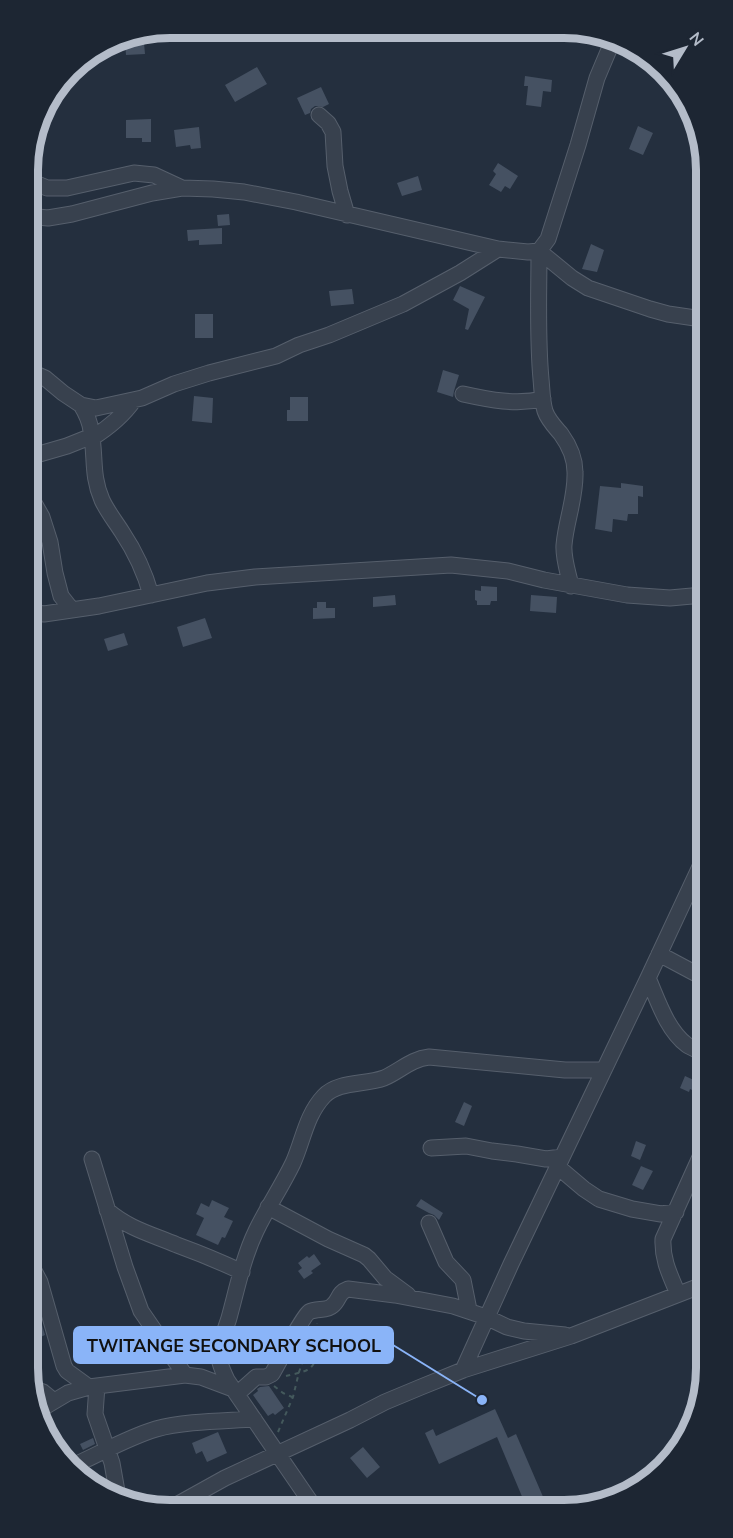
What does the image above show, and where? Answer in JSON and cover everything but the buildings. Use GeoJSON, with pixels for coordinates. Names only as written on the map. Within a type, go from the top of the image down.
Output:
{"type":"FeatureCollection","features":[{"type":"Feature","properties":{"kind":"street"},"geometry":{"type":"LineString","coordinates":[[571,586],[564,547],[575,471],[569,447],[545,412],[539,359],[539,250],[548,238],[597,78],[610,46]]}},
{"type":"Feature","properties":{"kind":"street"},"geometry":{"type":"LineString","coordinates":[[319,115],[328,123],[333,132],[335,166],[347,215]]}},
{"type":"Feature","properties":{"kind":"street"},"geometry":{"type":"LineString","coordinates":[[38,184],[47,188],[67,188],[134,173],[154,175],[182,188]]}},
{"type":"Feature","properties":{"kind":"street"},"geometry":{"type":"LineString","coordinates":[[38,217],[48,218],[72,214],[152,193],[182,188],[213,189],[244,192],[498,249],[528,252],[539,250]]}},
{"type":"Feature","properties":{"kind":"street"},"geometry":{"type":"LineString","coordinates":[[38,374],[81,405],[96,408],[142,398],[174,384],[209,373],[276,356],[382,313],[434,289],[498,249]]}},
{"type":"Feature","properties":{"kind":"street"},"geometry":{"type":"LineString","coordinates":[[539,250],[551,262],[588,288],[650,309],[696,318]]}},
{"type":"Feature","properties":{"kind":"street"},"geometry":{"type":"LineString","coordinates":[[463,394],[506,402],[527,403],[543,399]]}},
{"type":"Feature","properties":{"kind":"street"},"geometry":{"type":"LineString","coordinates":[[38,454],[92,437],[116,421],[134,400]]}},
{"type":"Feature","properties":{"kind":"street"},"geometry":{"type":"LineString","coordinates":[[81,405],[92,437],[94,474],[102,500],[133,551],[151,595]]}},
{"type":"Feature","properties":{"kind":"street"},"geometry":{"type":"LineString","coordinates":[[38,510],[50,542],[61,596],[72,610]]}},
{"type":"Feature","properties":{"kind":"street"},"geometry":{"type":"LineString","coordinates":[[38,613],[99,606],[207,583],[255,577],[451,565],[508,571],[571,586],[627,595],[670,598],[696,596]]}},
{"type":"Feature","properties":{"kind":"street"},"geometry":{"type":"LineString","coordinates":[[463,1370],[695,876]]}},
{"type":"Feature","properties":{"kind":"street"},"geometry":{"type":"LineString","coordinates":[[659,954],[695,973]]}},
{"type":"Feature","properties":{"kind":"street"},"geometry":{"type":"LineString","coordinates":[[648,978],[666,1018],[677,1035],[695,1049]]}},
{"type":"Feature","properties":{"kind":"street"},"geometry":{"type":"LineString","coordinates":[[309,1500],[235,1391],[223,1371],[219,1358],[221,1343],[255,1234],[294,1162],[303,1132],[314,1110],[324,1096],[333,1090],[382,1079],[414,1061],[429,1057],[558,1070],[603,1070]]}},
{"type":"Feature","properties":{"kind":"street"},"geometry":{"type":"LineString","coordinates":[[431,1148],[466,1146],[560,1162],[584,1189],[599,1199],[632,1209],[662,1214],[676,1212]]}},
{"type":"Feature","properties":{"kind":"street"},"geometry":{"type":"LineString","coordinates":[[92,1159],[141,1311],[185,1375]]}},
{"type":"Feature","properties":{"kind":"street"},"geometry":{"type":"LineString","coordinates":[[678,1294],[665,1264],[663,1239],[695,1168]]}},
{"type":"Feature","properties":{"kind":"street"},"geometry":{"type":"LineString","coordinates":[[268,1207],[364,1255],[385,1278],[413,1298]]}},
{"type":"Feature","properties":{"kind":"street"},"geometry":{"type":"LineString","coordinates":[[107,1210],[127,1225],[242,1272]]}},
{"type":"Feature","properties":{"kind":"street"},"geometry":{"type":"LineString","coordinates":[[429,1223],[446,1262],[463,1280],[469,1310]]}},
{"type":"Feature","properties":{"kind":"street"},"geometry":{"type":"LineString","coordinates":[[38,1278],[64,1366],[68,1371],[93,1386]]}},
{"type":"Feature","properties":{"kind":"street"},"geometry":{"type":"LineString","coordinates":[[185,1500],[275,1449],[350,1420],[385,1402],[463,1370],[571,1336],[695,1288]]}},
{"type":"Feature","properties":{"kind":"street"},"geometry":{"type":"LineString","coordinates":[[235,1391],[256,1377],[266,1377],[272,1374],[306,1314],[330,1308],[342,1292],[348,1289],[453,1306],[469,1310],[507,1327],[571,1336]]}},
{"type":"Feature","properties":{"kind":"street"},"geometry":{"type":"LineString","coordinates":[[44,1407],[68,1393],[93,1386],[185,1375],[201,1377],[235,1391]]}},
{"type":"Feature","properties":{"kind":"street"},"geometry":{"type":"LineString","coordinates":[[93,1386],[95,1414],[112,1463],[117,1489]]}},
{"type":"Feature","properties":{"kind":"street"},"geometry":{"type":"LineString","coordinates":[[40,1391],[54,1401]]}},
{"type":"Feature","properties":{"kind":"street"},"geometry":{"type":"LineString","coordinates":[[77,1463],[159,1428],[202,1422],[254,1419]]}},
{"type":"Feature","properties":{"kind":"path"},"geometry":{"type":"LineString","coordinates":[[299,1372],[308,1370],[315,1363],[316,1310]]}},
{"type":"Feature","properties":{"kind":"path"},"geometry":{"type":"LineString","coordinates":[[275,1449],[305,1353],[299,1327]]}},
{"type":"Feature","properties":{"kind":"path"},"geometry":{"type":"LineString","coordinates":[[266,1377],[278,1390],[293,1397]]}},
{"type":"Feature","properties":{"kind":"place","name":"TWITANGE SECONDARY SCHOOL"},"geometry":{"type":"Point","coordinates":[482,1400]}}]}
